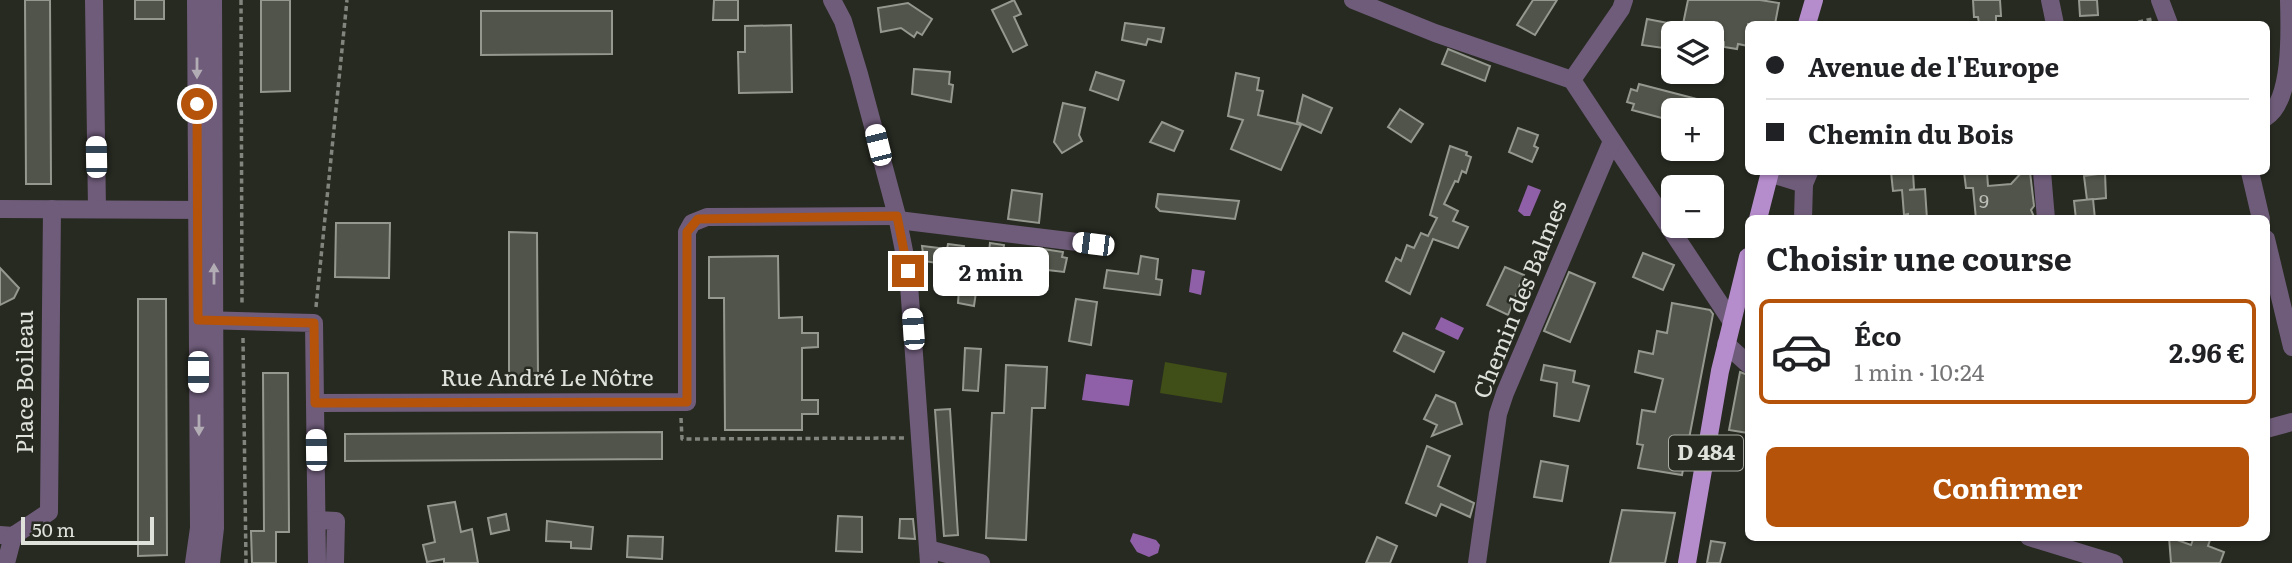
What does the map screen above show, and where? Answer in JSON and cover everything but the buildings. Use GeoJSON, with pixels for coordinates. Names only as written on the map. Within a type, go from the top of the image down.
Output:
{"type":"FeatureCollection","features":[{"type":"Feature","properties":{"kind":"main road"},"geometry":{"type":"LineString","coordinates":[[1808,21],[1814,0]]}},
{"type":"Feature","properties":{"kind":"main road"},"geometry":{"type":"LineString","coordinates":[[1759,215],[1768,175]]}},
{"type":"Feature","properties":{"kind":"main road","name":"D 484"},"geometry":{"type":"LineString","coordinates":[[1687,563],[1726,344],[1745,269]]}},
{"type":"Feature","properties":{"kind":"street"},"geometry":{"type":"LineString","coordinates":[[94,0],[96,209]]}},
{"type":"Feature","properties":{"kind":"street"},"geometry":{"type":"LineString","coordinates":[[196,0],[206,210]]}},
{"type":"Feature","properties":{"kind":"street"},"geometry":{"type":"LineString","coordinates":[[194,563],[199,528],[213,0]]}},
{"type":"Feature","properties":{"kind":"street"},"geometry":{"type":"LineString","coordinates":[[832,0],[853,52],[897,218],[910,292],[928,556],[981,563]]}},
{"type":"Feature","properties":{"kind":"street"},"geometry":{"type":"LineString","coordinates":[[1353,0],[1436,33],[1572,80],[1732,322]]}},
{"type":"Feature","properties":{"kind":"street"},"geometry":{"type":"LineString","coordinates":[[1572,80],[1621,9],[1624,0]]}},
{"type":"Feature","properties":{"kind":"street"},"geometry":{"type":"LineString","coordinates":[[2050,0],[2054,21]]}},
{"type":"Feature","properties":{"kind":"street"},"geometry":{"type":"LineString","coordinates":[[2160,0],[2168,21]]}},
{"type":"Feature","properties":{"kind":"street"},"geometry":{"type":"LineString","coordinates":[[2270,116],[2277,113],[2287,101],[2290,85],[2289,0]]}},
{"type":"Feature","properties":{"kind":"street","name":"Chemin des Balmes"},"geometry":{"type":"LineString","coordinates":[[1477,563],[1498,414],[1612,141]]}},
{"type":"Feature","properties":{"kind":"street"},"geometry":{"type":"LineString","coordinates":[[1788,175],[1806,178],[1803,215]]}},
{"type":"Feature","properties":{"kind":"street"},"geometry":{"type":"LineString","coordinates":[[2042,175],[2046,215]]}},
{"type":"Feature","properties":{"kind":"street"},"geometry":{"type":"LineString","coordinates":[[2251,175],[2260,215]]}},
{"type":"Feature","properties":{"kind":"street"},"geometry":{"type":"LineString","coordinates":[[0,209],[206,210]]}},
{"type":"Feature","properties":{"kind":"street","name":"Place Boileau"},"geometry":{"type":"LineString","coordinates":[[6,563],[6,535],[49,512],[52,209]]}},
{"type":"Feature","properties":{"kind":"street","name":"Rue André Le Nôtre"},"geometry":{"type":"LineString","coordinates":[[315,403],[687,402],[687,232],[692,223],[707,217],[897,218]]}},
{"type":"Feature","properties":{"kind":"street"},"geometry":{"type":"LineString","coordinates":[[897,218],[1093,244]]}},
{"type":"Feature","properties":{"kind":"street"},"geometry":{"type":"LineString","coordinates":[[2270,256],[2292,347]]}},
{"type":"Feature","properties":{"kind":"street"},"geometry":{"type":"LineString","coordinates":[[206,320],[314,323],[317,563]]}},
{"type":"Feature","properties":{"kind":"street"},"geometry":{"type":"LineString","coordinates":[[206,320],[215,527],[211,563]]}},
{"type":"Feature","properties":{"kind":"street"},"geometry":{"type":"LineString","coordinates":[[1726,344],[1745,361]]}},
{"type":"Feature","properties":{"kind":"street"},"geometry":{"type":"LineString","coordinates":[[2270,428],[2292,422]]}},
{"type":"Feature","properties":{"kind":"street"},"geometry":{"type":"LineString","coordinates":[[317,520],[335,521],[335,563]]}},
{"type":"Feature","properties":{"kind":"street"},"geometry":{"type":"LineString","coordinates":[[2042,541],[2113,563]]}},
{"type":"Feature","properties":{"kind":"path"},"geometry":{"type":"LineString","coordinates":[[241,0],[246,563]]}},
{"type":"Feature","properties":{"kind":"path"},"geometry":{"type":"LineString","coordinates":[[314,323],[347,0]]}},
{"type":"Feature","properties":{"kind":"path"},"geometry":{"type":"LineString","coordinates":[[680,402],[682,439],[920,438]]}},
{"type":"Feature","properties":{"kind":"green space"},"geometry":{"type":"Polygon","coordinates":[[[1165,362],[1227,373],[1222,403],[1160,393],[1165,362]]]}},
{"type":"Feature","properties":{"kind":"shaded area"},"geometry":{"type":"Polygon","coordinates":[[[1528,185],[1541,190],[1530,216],[1524,216],[1518,211],[1528,185]]]}},
{"type":"Feature","properties":{"kind":"shaded area"},"geometry":{"type":"Polygon","coordinates":[[[1192,269],[1205,271],[1201,295],[1189,292],[1192,269]]]}},
{"type":"Feature","properties":{"kind":"shaded area"},"geometry":{"type":"Polygon","coordinates":[[[1441,317],[1464,328],[1458,340],[1435,329],[1441,317]]]}},
{"type":"Feature","properties":{"kind":"shaded area"},"geometry":{"type":"Polygon","coordinates":[[[1086,374],[1133,380],[1129,406],[1082,400],[1086,374]]]}},
{"type":"Feature","properties":{"kind":"shaded area"},"geometry":{"type":"Polygon","coordinates":[[[1133,533],[1156,540],[1160,545],[1158,553],[1149,557],[1137,552],[1130,541],[1133,533]]]}},
{"type":"Feature","properties":{"kind":"route"},"geometry":{"type":"LineString","coordinates":[[197,104],[198,320],[314,323],[315,403],[687,402],[687,232],[698,219],[897,216],[908,271]]}}]}
